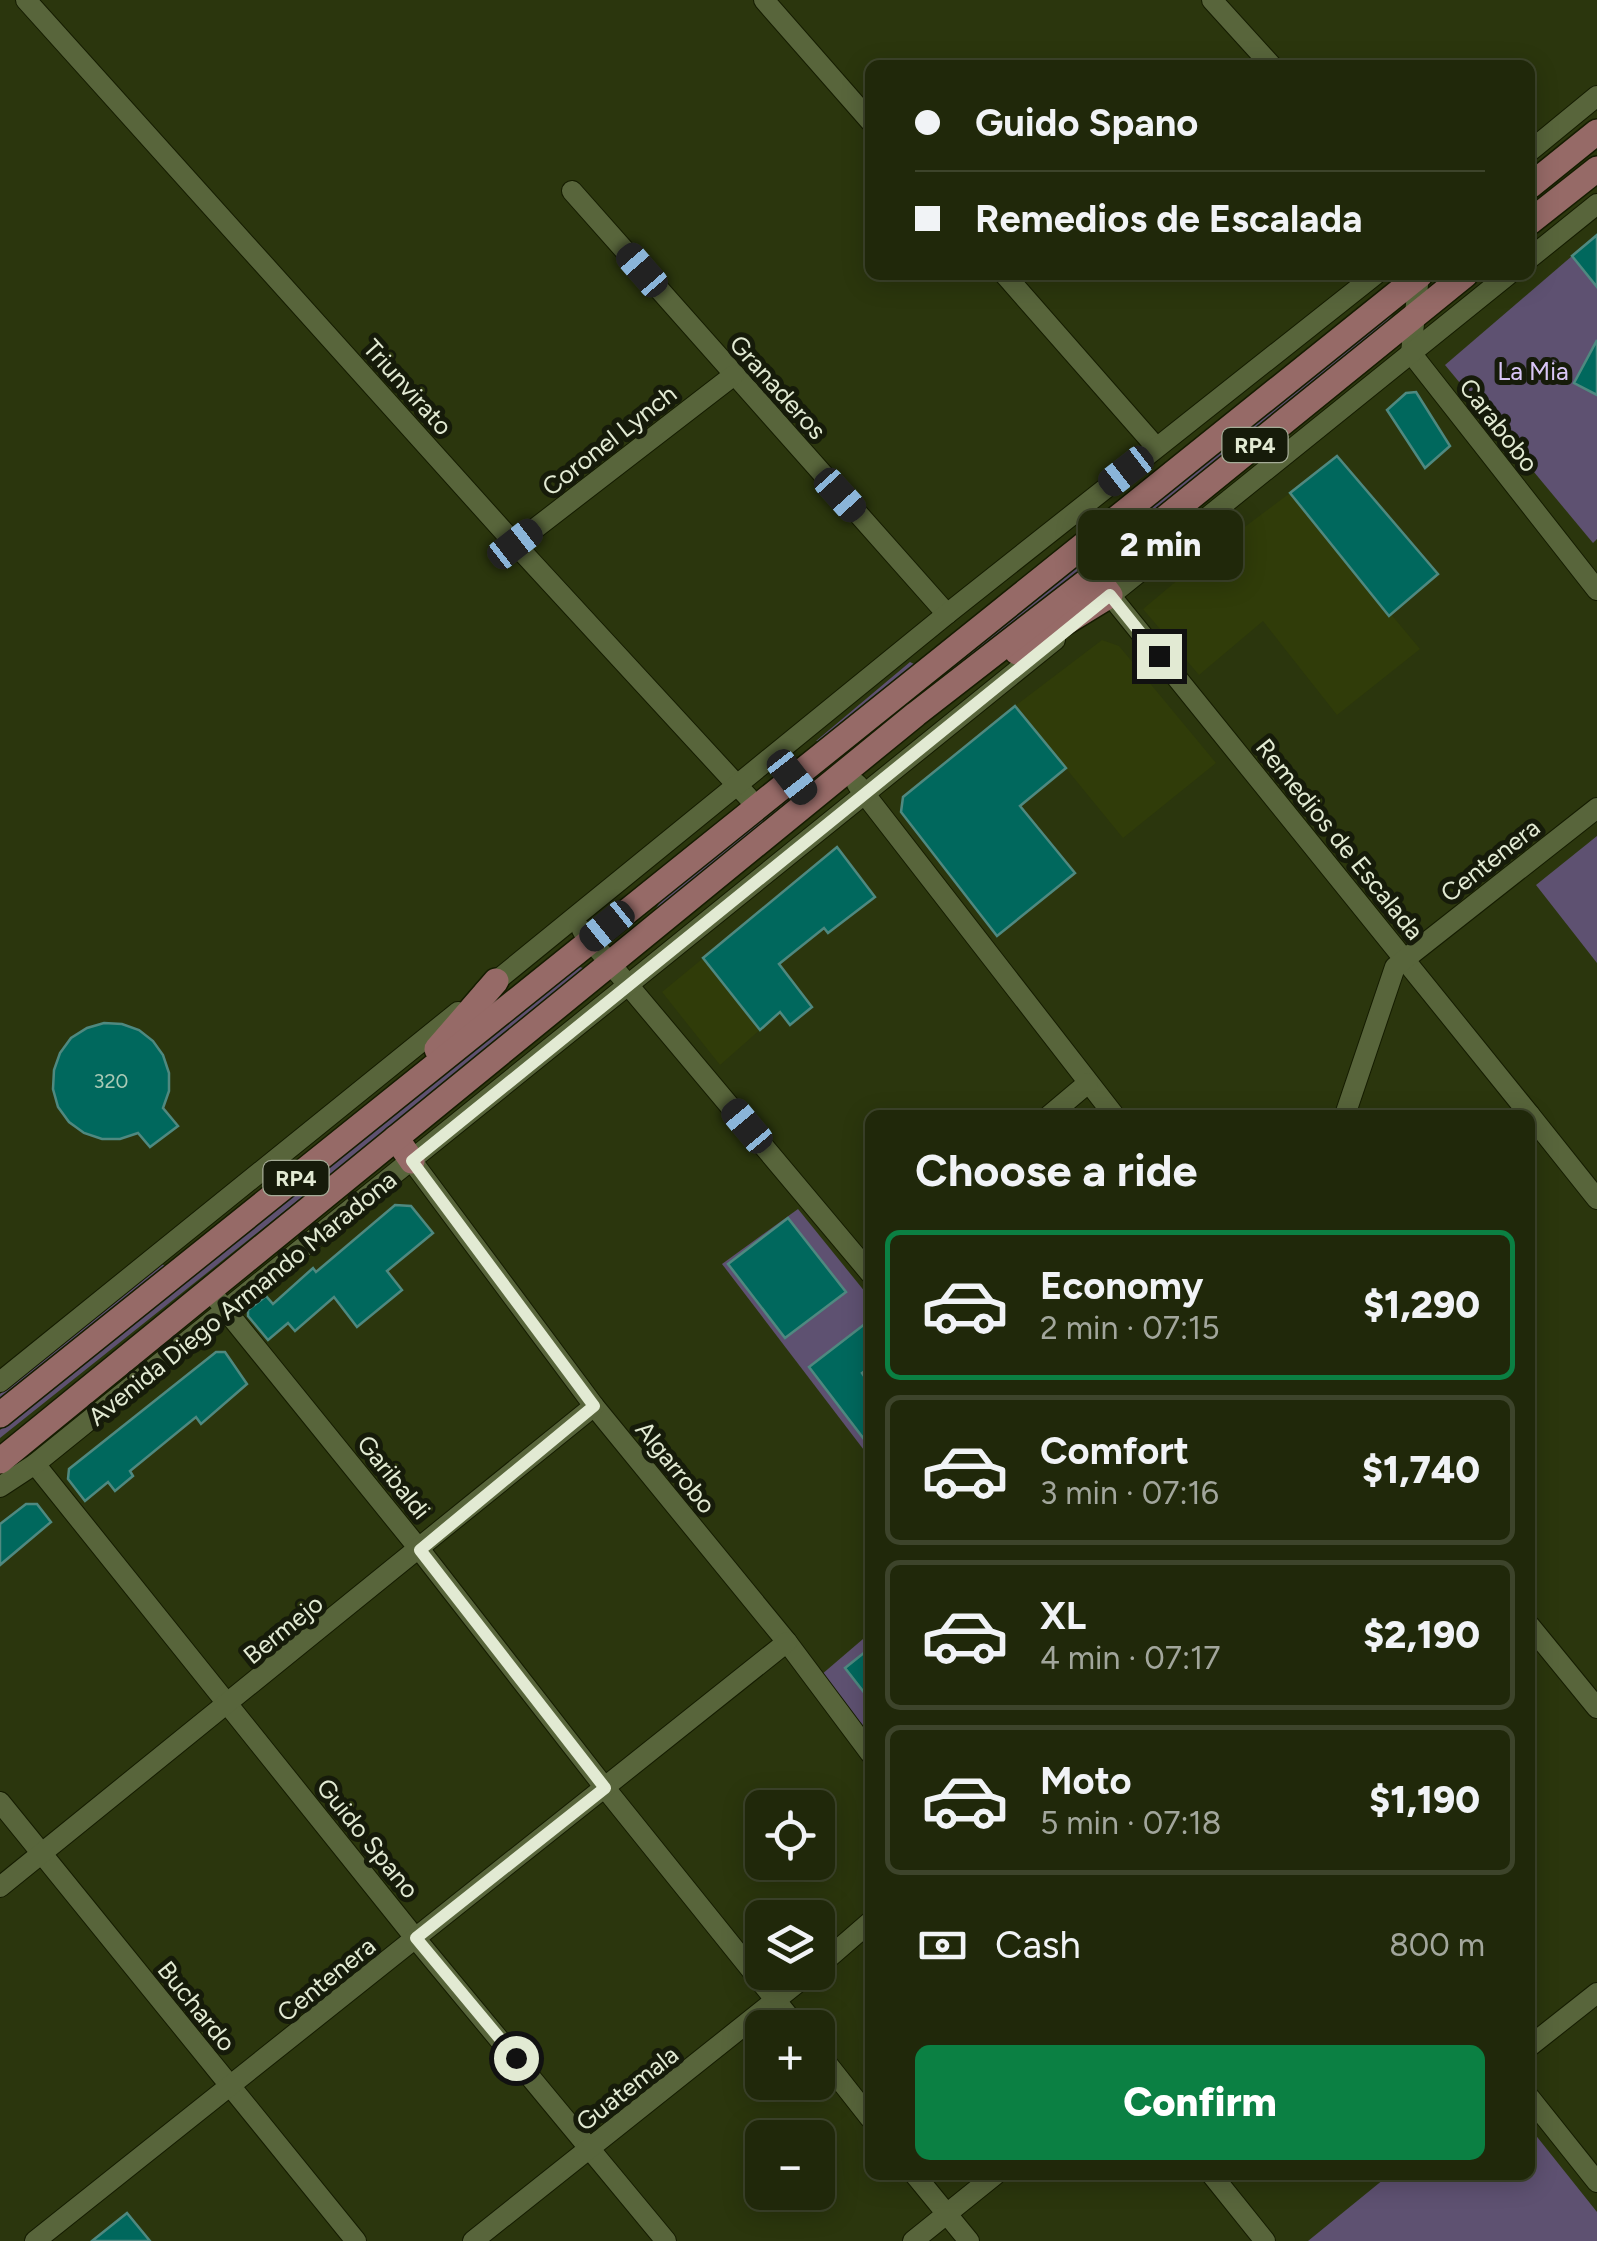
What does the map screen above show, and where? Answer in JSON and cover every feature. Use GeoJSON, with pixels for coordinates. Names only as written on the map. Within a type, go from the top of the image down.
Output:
{"type":"FeatureCollection","features":[{"type":"Feature","properties":{"kind":"main road"},"geometry":{"type":"LineString","coordinates":[[1535,182],[1597,132]]}},
{"type":"Feature","properties":{"kind":"main road"},"geometry":{"type":"LineString","coordinates":[[1535,218],[1597,168]]}},
{"type":"Feature","properties":{"kind":"main road","name":"RP4"},"geometry":{"type":"LineString","coordinates":[[0,1414],[390,1103],[582,930],[747,797],[792,777],[1413,280]]}},
{"type":"Feature","properties":{"kind":"main road","name":"Avenida Diego Armando Maradona"},"geometry":{"type":"LineString","coordinates":[[0,1461],[217,1300],[396,1138],[916,714],[1102,585],[1459,280]]}},
{"type":"Feature","properties":{"kind":"main road"},"geometry":{"type":"LineString","coordinates":[[792,777],[810,800]]}},
{"type":"Feature","properties":{"kind":"main road"},"geometry":{"type":"LineString","coordinates":[[390,1103],[496,981]]}},
{"type":"Feature","properties":{"kind":"main road"},"geometry":{"type":"LineString","coordinates":[[396,1138],[412,1161]]}},
{"type":"Feature","properties":{"kind":"street","name":"Triunvirato"},"geometry":{"type":"LineString","coordinates":[[26,0],[747,797]]}},
{"type":"Feature","properties":{"kind":"street"},"geometry":{"type":"LineString","coordinates":[[764,0],[865,115]]}},
{"type":"Feature","properties":{"kind":"street"},"geometry":{"type":"LineString","coordinates":[[1212,0],[1266,60]]}},
{"type":"Feature","properties":{"kind":"street"},"geometry":{"type":"LineString","coordinates":[[1535,146],[1597,96]]}},
{"type":"Feature","properties":{"kind":"street","name":"Granaderos"},"geometry":{"type":"LineString","coordinates":[[572,191],[947,614]]}},
{"type":"Feature","properties":{"kind":"street"},"geometry":{"type":"LineString","coordinates":[[1535,254],[1597,204]]}},
{"type":"Feature","properties":{"kind":"street"},"geometry":{"type":"LineString","coordinates":[[1009,280],[1156,447]]}},
{"type":"Feature","properties":{"kind":"street"},"geometry":{"type":"LineString","coordinates":[[747,797],[947,614],[1370,280]]}},
{"type":"Feature","properties":{"kind":"street"},"geometry":{"type":"LineString","coordinates":[[1411,353],[1418,280]]}},
{"type":"Feature","properties":{"kind":"street","name":"Avenida Diego Armando Maradona"},"geometry":{"type":"LineString","coordinates":[[0,1487],[35,1464],[217,1300],[412,1161],[864,794],[1102,585],[1502,280]]}},
{"type":"Feature","properties":{"kind":"street","name":"Carabobo"},"geometry":{"type":"LineString","coordinates":[[1411,353],[1597,590]]}},
{"type":"Feature","properties":{"kind":"street","name":"Coronel Lynch"},"geometry":{"type":"LineString","coordinates":[[515,544],[734,376]]}},
{"type":"Feature","properties":{"kind":"street","name":"Remedios de Escalada"},"geometry":{"type":"LineString","coordinates":[[1102,585],[1526,1110]]}},
{"type":"Feature","properties":{"kind":"street"},"geometry":{"type":"LineString","coordinates":[[846,771],[1110,1110]]}},
{"type":"Feature","properties":{"kind":"street","name":"Centenera"},"geometry":{"type":"LineString","coordinates":[[1347,1110],[1395,967],[1597,808]]}},
{"type":"Feature","properties":{"kind":"street"},"geometry":{"type":"LineString","coordinates":[[0,1382],[496,981],[582,930],[865,1264]]}},
{"type":"Feature","properties":{"kind":"street"},"geometry":{"type":"LineString","coordinates":[[1056,1110],[1088,1083]]}},
{"type":"Feature","properties":{"kind":"street","name":"Remedios de Escalada"},"geometry":{"type":"LineString","coordinates":[[1535,1121],[1597,1199]]}},
{"type":"Feature","properties":{"kind":"street","name":"Algarrobo"},"geometry":{"type":"LineString","coordinates":[[412,1161],[594,1406],[787,1642],[865,1746]]}},
{"type":"Feature","properties":{"kind":"street","name":"Garibaldi"},"geometry":{"type":"LineString","coordinates":[[217,1300],[784,2010]]}},
{"type":"Feature","properties":{"kind":"street","name":"Bermejo"},"geometry":{"type":"LineString","coordinates":[[0,1887],[594,1406]]}},
{"type":"Feature","properties":{"kind":"street","name":"Guido Spano"},"geometry":{"type":"LineString","coordinates":[[35,1464],[416,1938],[666,2241]]}},
{"type":"Feature","properties":{"kind":"street"},"geometry":{"type":"LineString","coordinates":[[1535,1631],[1594,1696]]}},
{"type":"Feature","properties":{"kind":"street","name":"Centenera"},"geometry":{"type":"LineString","coordinates":[[36,2241],[787,1642]]}},
{"type":"Feature","properties":{"kind":"street","name":"Buchardo"},"geometry":{"type":"LineString","coordinates":[[0,1802],[356,2241]]}},
{"type":"Feature","properties":{"kind":"street"},"geometry":{"type":"LineString","coordinates":[[835,1952],[865,1926]]}},
{"type":"Feature","properties":{"kind":"street","name":"Guatemala"},"geometry":{"type":"LineString","coordinates":[[473,2241],[790,1990]]}},
{"type":"Feature","properties":{"kind":"street"},"geometry":{"type":"LineString","coordinates":[[1535,2042],[1597,1992]]}},
{"type":"Feature","properties":{"kind":"street"},"geometry":{"type":"LineString","coordinates":[[835,2074],[865,2112]]}},
{"type":"Feature","properties":{"kind":"street"},"geometry":{"type":"LineString","coordinates":[[1535,2104],[1597,2182]]}},
{"type":"Feature","properties":{"kind":"street"},"geometry":{"type":"LineString","coordinates":[[920,2180],[969,2241]]}},
{"type":"Feature","properties":{"kind":"street"},"geometry":{"type":"LineString","coordinates":[[913,2241],[989,2180]]}},
{"type":"Feature","properties":{"kind":"street"},"geometry":{"type":"LineString","coordinates":[[1216,2180],[1265,2241]]}},
{"type":"Feature","properties":{"kind":"shaded area"},"geometry":{"type":"Polygon","coordinates":[[[1290,493],[1420,649],[1337,715],[1263,621],[1199,675],[1143,609],[1290,493]]]}},
{"type":"Feature","properties":{"kind":"shaded area"},"geometry":{"type":"Polygon","coordinates":[[[1102,640],[1119,646],[1216,763],[1123,838],[1015,706],[1102,640]]]}},
{"type":"Feature","properties":{"kind":"shaded area"},"geometry":{"type":"Polygon","coordinates":[[[724,941],[780,1012],[720,1065],[662,992],[724,941]]]}},
{"type":"Feature","properties":{"kind":"green space","name":"La Mia"},"geometry":{"type":"Polygon","coordinates":[[[1572,256],[1597,287],[1597,539],[1593,543],[1445,365],[1572,256]]]}},
{"type":"Feature","properties":{"kind":"green space"},"geometry":{"type":"Polygon","coordinates":[[[1393,314],[1385,325],[648,920],[663,898],[1393,314]]]}},
{"type":"Feature","properties":{"kind":"green space"},"geometry":{"type":"Polygon","coordinates":[[[910,662],[914,664],[912,668],[816,741],[910,662]]]}},
{"type":"Feature","properties":{"kind":"green space"},"geometry":{"type":"Polygon","coordinates":[[[1597,836],[1597,963],[1536,885],[1597,836]]]}},
{"type":"Feature","properties":{"kind":"green space"},"geometry":{"type":"Polygon","coordinates":[[[577,966],[583,968],[583,973],[0,1438],[0,1430],[577,966]]]}},
{"type":"Feature","properties":{"kind":"green space"},"geometry":{"type":"Polygon","coordinates":[[[798,1209],[865,1292],[865,1451],[722,1264],[798,1209]]]}},
{"type":"Feature","properties":{"kind":"green space"},"geometry":{"type":"Polygon","coordinates":[[[162,1264],[168,1268],[0,1401],[0,1394],[162,1264]]]}},
{"type":"Feature","properties":{"kind":"green space"},"geometry":{"type":"Polygon","coordinates":[[[865,1637],[865,1728],[821,1675],[865,1637]]]}},
{"type":"Feature","properties":{"kind":"green space"},"geometry":{"type":"Polygon","coordinates":[[[1535,2134],[1597,2212],[1597,2241],[1308,2241],[1383,2180],[1535,2180],[1535,2134]]]}},
{"type":"Feature","properties":{"kind":"building"},"geometry":{"type":"Polygon","coordinates":[[[1597,235],[1597,287],[1572,256],[1597,235]]]}},
{"type":"Feature","properties":{"kind":"building"},"geometry":{"type":"Polygon","coordinates":[[[1597,340],[1597,395],[1574,383],[1597,340]]]}},
{"type":"Feature","properties":{"kind":"building"},"geometry":{"type":"Polygon","coordinates":[[[1416,392],[1450,446],[1425,468],[1387,410],[1406,393],[1416,392]]]}},
{"type":"Feature","properties":{"kind":"building"},"geometry":{"type":"Polygon","coordinates":[[[1337,456],[1438,574],[1389,616],[1290,493],[1337,456]]]}},
{"type":"Feature","properties":{"kind":"building"},"geometry":{"type":"Polygon","coordinates":[[[1015,706],[1066,768],[1020,806],[1075,873],[997,936],[901,812],[903,797],[1015,706]]]}},
{"type":"Feature","properties":{"kind":"building"},"geometry":{"type":"Polygon","coordinates":[[[837,847],[875,897],[828,933],[824,928],[779,964],[812,1007],[790,1025],[780,1012],[760,1030],[703,958],[837,847]]]}},
{"type":"Feature","properties":{"kind":"building"},"geometry":{"type":"Polygon","coordinates":[[[104,1023],[139,1030],[163,1055],[169,1091],[163,1108],[178,1126],[150,1147],[138,1133],[102,1139],[84,1133],[58,1107],[53,1089],[60,1053],[71,1038],[104,1023]]]}},
{"type":"Feature","properties":{"kind":"building"},"geometry":{"type":"Polygon","coordinates":[[[395,1205],[411,1206],[433,1233],[387,1271],[402,1290],[357,1327],[334,1297],[295,1331],[288,1323],[268,1340],[248,1316],[248,1310],[266,1296],[273,1304],[395,1205]]]}},
{"type":"Feature","properties":{"kind":"building"},"geometry":{"type":"Polygon","coordinates":[[[788,1218],[846,1292],[785,1338],[728,1264],[788,1218]]]}},
{"type":"Feature","properties":{"kind":"building"},"geometry":{"type":"Polygon","coordinates":[[[865,1324],[865,1440],[809,1367],[865,1324]]]}},
{"type":"Feature","properties":{"kind":"building"},"geometry":{"type":"Polygon","coordinates":[[[216,1352],[225,1352],[247,1384],[201,1424],[196,1417],[130,1471],[133,1476],[115,1491],[108,1482],[85,1501],[68,1479],[69,1469],[216,1352]]]}},
{"type":"Feature","properties":{"kind":"building"},"geometry":{"type":"Polygon","coordinates":[[[26,1504],[37,1504],[51,1522],[0,1565],[0,1524],[26,1504]]]}},
{"type":"Feature","properties":{"kind":"building"},"geometry":{"type":"Polygon","coordinates":[[[865,1652],[865,1694],[845,1668],[865,1652]]]}},
{"type":"Feature","properties":{"kind":"building"},"geometry":{"type":"Polygon","coordinates":[[[127,2213],[150,2241],[92,2241],[127,2213]]]}},
{"type":"Feature","properties":{"kind":"route"},"geometry":{"type":"LineString","coordinates":[[516,2058],[416,1938],[605,1788],[420,1550],[594,1406],[412,1161],[1110,595],[1159,656]]}}]}
